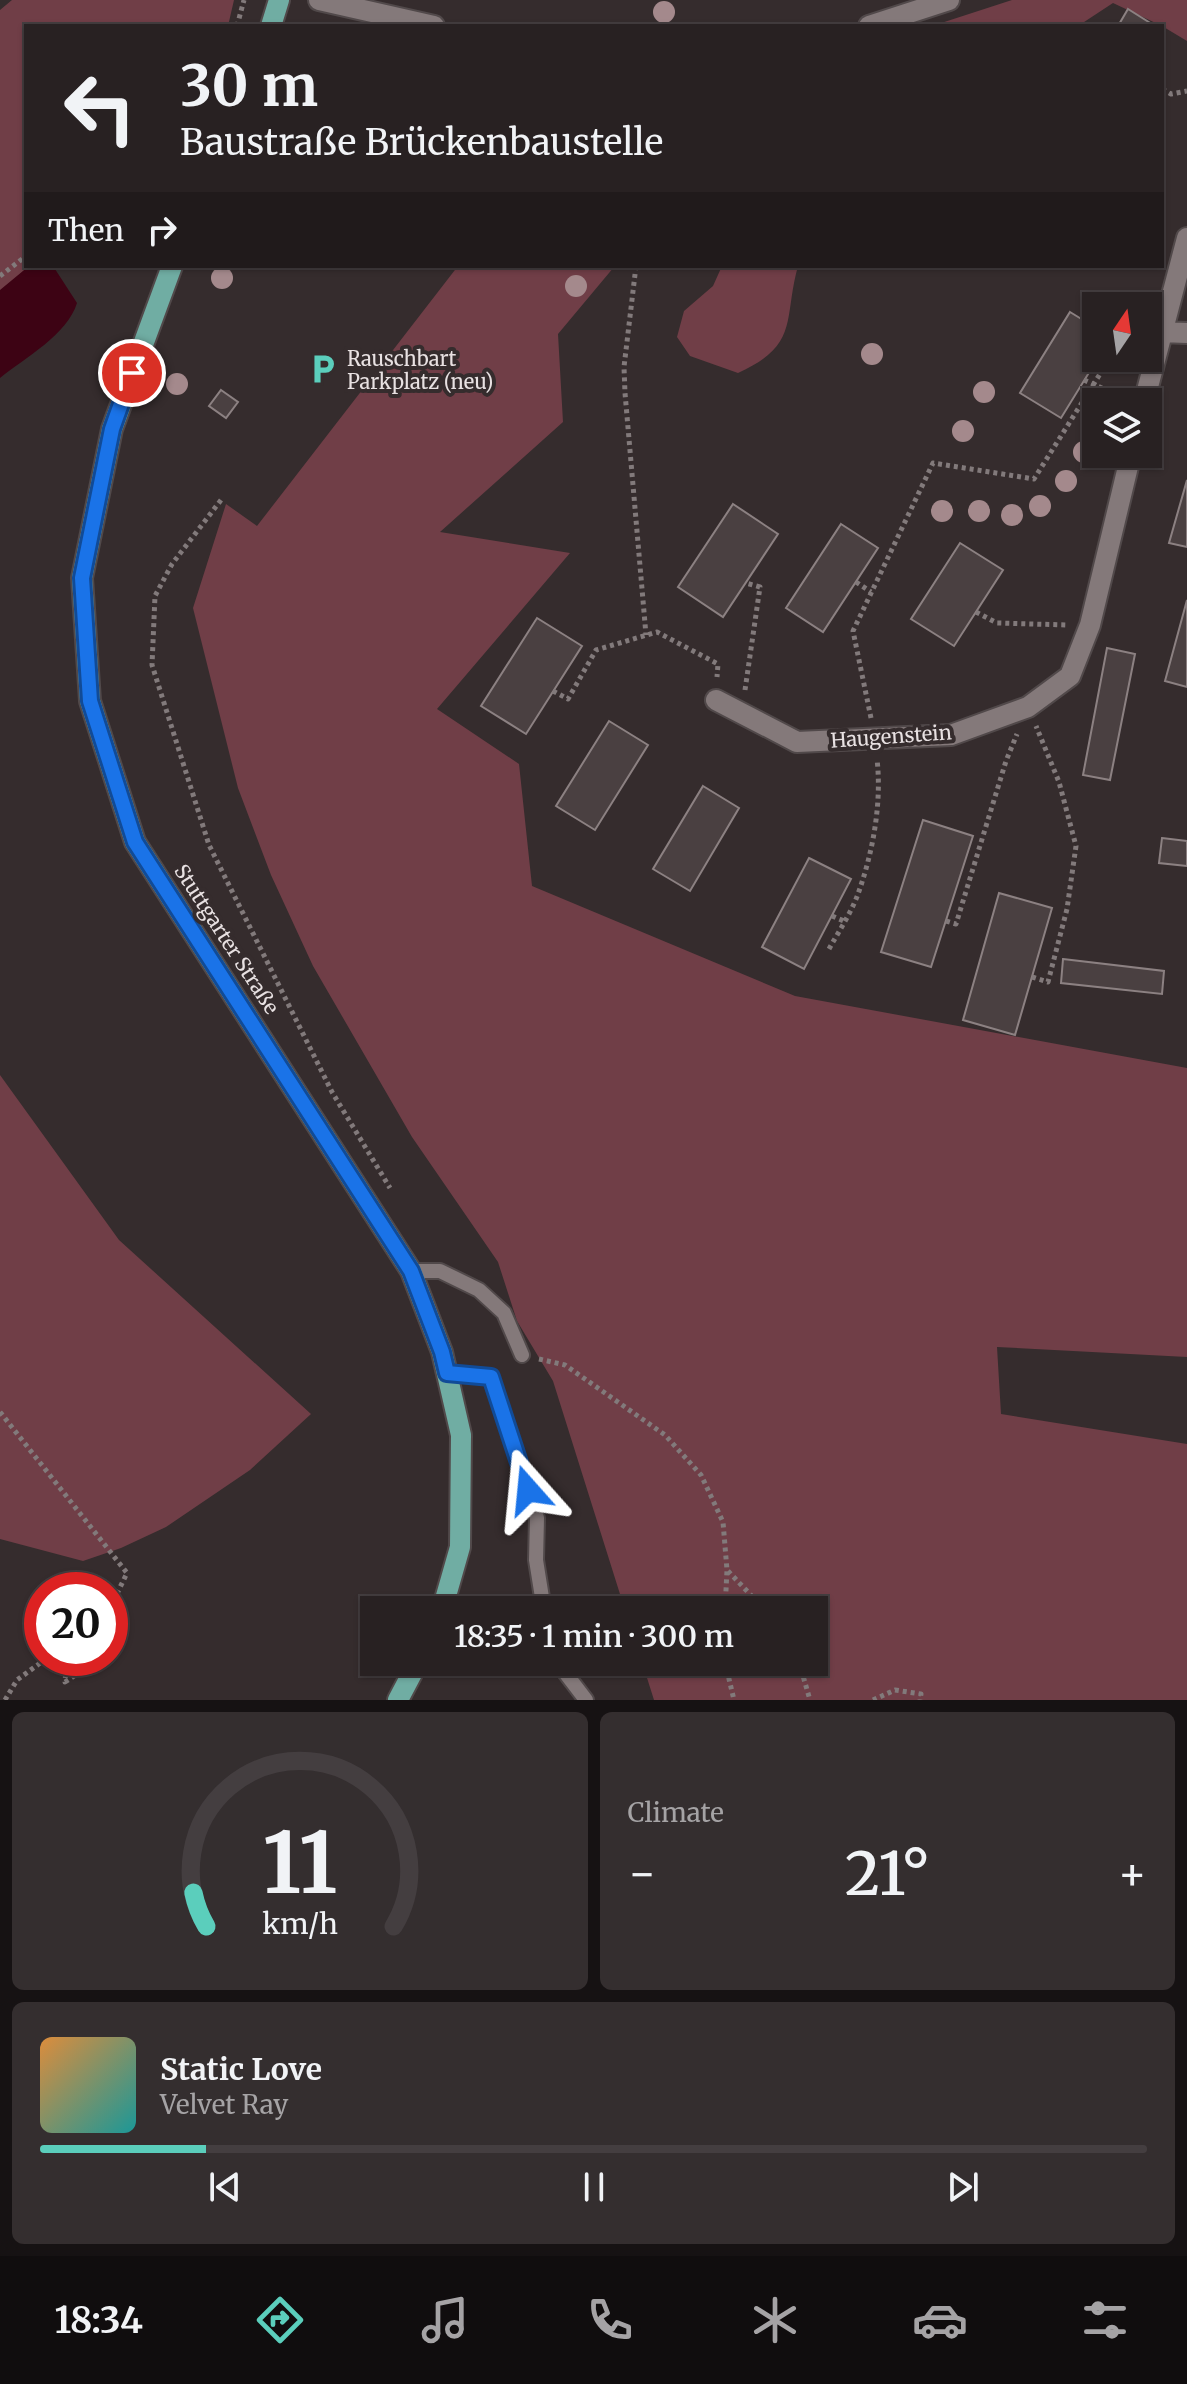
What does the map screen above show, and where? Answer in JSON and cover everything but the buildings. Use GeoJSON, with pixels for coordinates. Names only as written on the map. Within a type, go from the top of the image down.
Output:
{"type":"FeatureCollection","features":[{"type":"Feature","properties":{"kind":"main road"},"geometry":{"type":"LineString","coordinates":[[272,24],[279,0]]}},
{"type":"Feature","properties":{"kind":"main road","name":"Stuttgarter Straße"},"geometry":{"type":"LineString","coordinates":[[171,268],[112,429],[82,578],[90,701],[135,842],[411,1271],[442,1352],[461,1435],[460,1547],[446,1596]]}},
{"type":"Feature","properties":{"kind":"main road"},"geometry":{"type":"LineString","coordinates":[[398,1700],[411,1676]]}},
{"type":"Feature","properties":{"kind":"street"},"geometry":{"type":"LineString","coordinates":[[319,0],[425,24]]}},
{"type":"Feature","properties":{"kind":"street"},"geometry":{"type":"LineString","coordinates":[[875,24],[949,0]]}},
{"type":"Feature","properties":{"kind":"street"},"geometry":{"type":"LineString","coordinates":[[1162,328],[1187,238]]}},
{"type":"Feature","properties":{"kind":"street"},"geometry":{"type":"LineString","coordinates":[[1162,332],[1187,333]]}},
{"type":"Feature","properties":{"kind":"street","name":"Haugenstein"},"geometry":{"type":"LineString","coordinates":[[716,700],[797,742],[951,735],[1028,707],[1070,676],[1090,625],[1128,468]]}},
{"type":"Feature","properties":{"kind":"lane"},"geometry":{"type":"LineString","coordinates":[[411,1271],[440,1271],[479,1290],[504,1313],[522,1355]]}},
{"type":"Feature","properties":{"kind":"lane"},"geometry":{"type":"LineString","coordinates":[[447,1373],[491,1377],[537,1518],[536,1560],[542,1596]]}},
{"type":"Feature","properties":{"kind":"lane"},"geometry":{"type":"LineString","coordinates":[[568,1676],[586,1700]]}},
{"type":"Feature","properties":{"kind":"path"},"geometry":{"type":"LineString","coordinates":[[238,24],[244,0]]}},
{"type":"Feature","properties":{"kind":"path"},"geometry":{"type":"LineString","coordinates":[[1164,90],[1171,94],[1187,91]]}},
{"type":"Feature","properties":{"kind":"path"},"geometry":{"type":"LineString","coordinates":[[0,276],[24,258]]}},
{"type":"Feature","properties":{"kind":"path"},"geometry":{"type":"LineString","coordinates":[[636,268],[624,367],[636,548],[646,635]]}},
{"type":"Feature","properties":{"kind":"path"},"geometry":{"type":"LineString","coordinates":[[829,949],[858,894],[880,788],[875,738],[853,631],[871,592],[933,463],[1034,479],[1102,372]]}},
{"type":"Feature","properties":{"kind":"path"},"geometry":{"type":"LineString","coordinates":[[1084,380],[1101,388]]}},
{"type":"Feature","properties":{"kind":"path"},"geometry":{"type":"LineString","coordinates":[[221,500],[172,564],[155,596],[152,665],[209,845],[332,1092],[394,1195]]}},
{"type":"Feature","properties":{"kind":"path"},"geometry":{"type":"LineString","coordinates":[[856,582],[871,592]]}},
{"type":"Feature","properties":{"kind":"path"},"geometry":{"type":"LineString","coordinates":[[746,583],[760,587],[749,669]]}},
{"type":"Feature","properties":{"kind":"path"},"geometry":{"type":"LineString","coordinates":[[976,612],[997,623],[1090,625]]}},
{"type":"Feature","properties":{"kind":"path"},"geometry":{"type":"LineString","coordinates":[[553,691],[568,699],[596,650],[657,632],[718,664],[716,700]]}},
{"type":"Feature","properties":{"kind":"path"},"geometry":{"type":"LineString","coordinates":[[946,921],[956,924],[1006,761],[1028,707]]}},
{"type":"Feature","properties":{"kind":"path"},"geometry":{"type":"LineString","coordinates":[[1028,707],[1059,782],[1076,846],[1067,909],[1048,982],[1032,977]]}},
{"type":"Feature","properties":{"kind":"path"},"geometry":{"type":"LineString","coordinates":[[832,916],[844,921]]}},
{"type":"Feature","properties":{"kind":"path"},"geometry":{"type":"LineString","coordinates":[[522,1355],[565,1365],[665,1435],[701,1475],[723,1522],[726,1596]]}},
{"type":"Feature","properties":{"kind":"path"},"geometry":{"type":"LineString","coordinates":[[0,1412],[126,1572]]}},
{"type":"Feature","properties":{"kind":"path"},"geometry":{"type":"LineString","coordinates":[[727,1570],[752,1596]]}},
{"type":"Feature","properties":{"kind":"path"},"geometry":{"type":"LineString","coordinates":[[5,1700],[17,1680],[24,1675]]}},
{"type":"Feature","properties":{"kind":"path"},"geometry":{"type":"LineString","coordinates":[[728,1676],[734,1700]]}},
{"type":"Feature","properties":{"kind":"path"},"geometry":{"type":"LineString","coordinates":[[803,1676],[810,1700]]}},
{"type":"Feature","properties":{"kind":"path"},"geometry":{"type":"LineString","coordinates":[[873,1700],[895,1690],[921,1694],[920,1700]]}},
{"type":"Feature","properties":{"kind":"shaded area"},"geometry":{"type":"Polygon","coordinates":[[[12,0],[234,0],[228,24],[24,24],[24,268],[27,268],[0,293],[0,10],[12,0]]]}},
{"type":"Feature","properties":{"kind":"shaded area"},"geometry":{"type":"Polygon","coordinates":[[[1012,0],[1187,0],[1187,41],[1164,27],[1164,24],[1113,3],[1081,24],[938,24],[1012,0]]]}},
{"type":"Feature","properties":{"kind":"shaded area"},"geometry":{"type":"Polygon","coordinates":[[[27,268],[55,269],[77,303],[72,315],[55,335],[0,378],[0,290],[27,268]]]}},
{"type":"Feature","properties":{"kind":"shaded area"},"geometry":{"type":"Polygon","coordinates":[[[456,268],[613,268],[558,334],[563,422],[440,532],[570,553],[437,709],[519,764],[532,886],[795,996],[1187,1068],[1187,1357],[997,1347],[1001,1414],[1187,1444],[1187,1700],[654,1700],[646,1676],[828,1676],[828,1596],[621,1596],[553,1381],[517,1321],[498,1262],[412,1137],[313,966],[271,875],[238,788],[193,608],[226,504],[257,526],[456,268]]]}},
{"type":"Feature","properties":{"kind":"shaded area"},"geometry":{"type":"Polygon","coordinates":[[[721,268],[798,268],[786,329],[780,341],[758,363],[738,373],[690,356],[677,337],[684,311],[713,286],[721,268]]]}},
{"type":"Feature","properties":{"kind":"shaded area"},"geometry":{"type":"Polygon","coordinates":[[[0,1075],[119,1240],[311,1414],[250,1470],[166,1527],[83,1561],[0,1539],[0,1075]]]}},
{"type":"Feature","properties":{"kind":"place","name":"Rauschbart Parkplatz (neu)"},"geometry":{"type":"Point","coordinates":[323,369]}},
{"type":"Feature","properties":{"kind":"route"},"geometry":{"type":"LineString","coordinates":[[132,373],[112,429],[82,578],[90,701],[135,842],[411,1271],[447,1373],[491,1377],[528,1490]]}}]}
